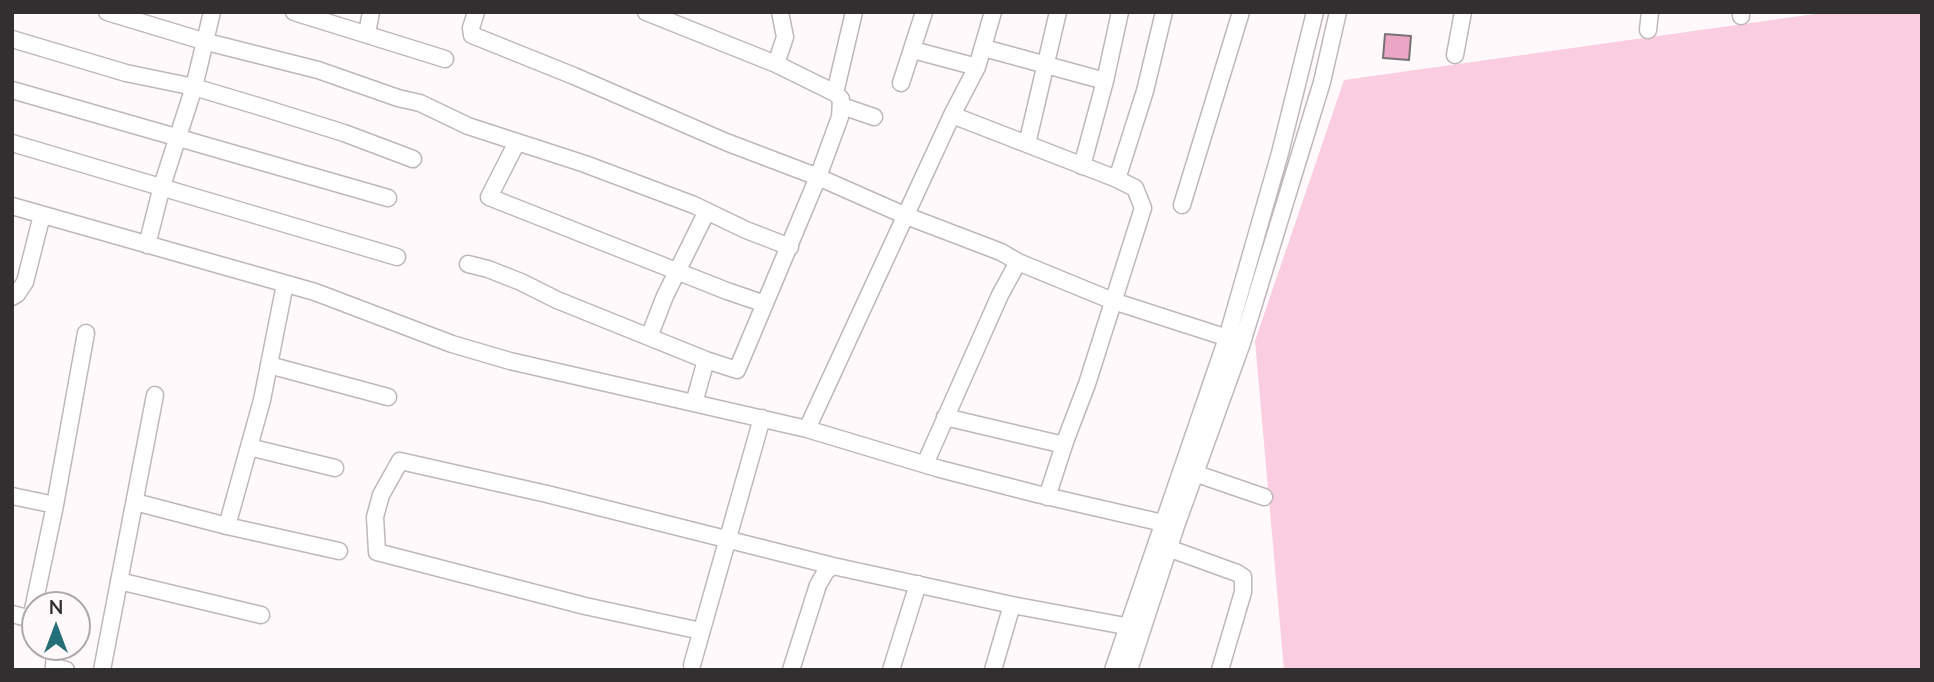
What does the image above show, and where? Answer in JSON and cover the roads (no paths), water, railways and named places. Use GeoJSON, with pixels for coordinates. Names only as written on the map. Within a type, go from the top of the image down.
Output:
{"type":"FeatureCollection","features":[{"type":"Feature","properties":{"kind":"street"},"geometry":{"type":"LineString","coordinates":[[107,12],[203,41],[318,70],[420,103],[468,126],[585,164],[707,211],[790,247]]}},
{"type":"Feature","properties":{"kind":"street"},"geometry":{"type":"LineString","coordinates":[[147,245],[162,186],[194,87],[212,12]]}},
{"type":"Feature","properties":{"kind":"street"},"geometry":{"type":"LineString","coordinates":[[295,12],[318,15],[444,59]]}},
{"type":"Feature","properties":{"kind":"street"},"geometry":{"type":"LineString","coordinates":[[366,33],[371,12]]}},
{"type":"Feature","properties":{"kind":"street"},"geometry":{"type":"LineString","coordinates":[[476,12],[471,28],[472,35],[726,142],[1001,252],[1018,262],[1113,300],[1234,341]]}},
{"type":"Feature","properties":{"kind":"street"},"geometry":{"type":"LineString","coordinates":[[646,12],[776,64],[874,117]]}},
{"type":"Feature","properties":{"kind":"street"},"geometry":{"type":"LineString","coordinates":[[776,64],[785,37],[780,12]]}},
{"type":"Feature","properties":{"kind":"street"},"geometry":{"type":"LineString","coordinates":[[468,264],[521,282],[557,300],[737,370],[818,177],[839,100],[854,12]]}},
{"type":"Feature","properties":{"kind":"street"},"geometry":{"type":"LineString","coordinates":[[901,83],[924,12]]}},
{"type":"Feature","properties":{"kind":"street"},"geometry":{"type":"LineString","coordinates":[[807,429],[904,215],[977,67],[993,12]]}},
{"type":"Feature","properties":{"kind":"street"},"geometry":{"type":"LineString","coordinates":[[1027,144],[1058,12]]}},
{"type":"Feature","properties":{"kind":"street"},"geometry":{"type":"LineString","coordinates":[[1082,166],[1120,12]]}},
{"type":"Feature","properties":{"kind":"street"},"geometry":{"type":"LineString","coordinates":[[1117,179],[1145,91],[1164,12]]}},
{"type":"Feature","properties":{"kind":"street"},"geometry":{"type":"LineString","coordinates":[[1182,205],[1241,12]]}},
{"type":"Feature","properties":{"kind":"street"},"geometry":{"type":"LineString","coordinates":[[1113,670],[1135,627],[1168,548],[1170,525],[1197,474],[1234,341],[1315,12]]}},
{"type":"Feature","properties":{"kind":"street"},"geometry":{"type":"LineString","coordinates":[[1129,670],[1135,627],[1322,82],[1338,12]]}},
{"type":"Feature","properties":{"kind":"street"},"geometry":{"type":"LineString","coordinates":[[1455,55],[1463,12]]}},
{"type":"Feature","properties":{"kind":"street"},"geometry":{"type":"LineString","coordinates":[[1648,30],[1650,12]]}},
{"type":"Feature","properties":{"kind":"street"},"geometry":{"type":"LineString","coordinates":[[12,39],[127,73],[194,87],[344,133],[413,159]]}},
{"type":"Feature","properties":{"kind":"street"},"geometry":{"type":"LineString","coordinates":[[984,48],[1105,80]]}},
{"type":"Feature","properties":{"kind":"street"},"geometry":{"type":"LineString","coordinates":[[913,50],[977,67]]}},
{"type":"Feature","properties":{"kind":"street"},"geometry":{"type":"LineString","coordinates":[[12,90],[387,198]]}},
{"type":"Feature","properties":{"kind":"street"},"geometry":{"type":"LineString","coordinates":[[951,115],[1117,179],[1135,188],[1143,208],[1087,384],[1047,497]]}},
{"type":"Feature","properties":{"kind":"street"},"geometry":{"type":"LineString","coordinates":[[517,142],[489,197],[727,292],[765,304]]}},
{"type":"Feature","properties":{"kind":"street"},"geometry":{"type":"LineString","coordinates":[[12,143],[397,257]]}},
{"type":"Feature","properties":{"kind":"street"},"geometry":{"type":"LineString","coordinates":[[12,206],[285,284],[367,310],[452,344],[510,361],[807,429],[1047,497],[1170,525]]}},
{"type":"Feature","properties":{"kind":"street"},"geometry":{"type":"LineString","coordinates":[[649,337],[677,270],[707,211]]}},
{"type":"Feature","properties":{"kind":"street"},"geometry":{"type":"LineString","coordinates":[[12,297],[18,294],[25,282],[42,215]]}},
{"type":"Feature","properties":{"kind":"street"},"geometry":{"type":"LineString","coordinates":[[925,464],[1000,295],[1018,262]]}},
{"type":"Feature","properties":{"kind":"street"},"geometry":{"type":"LineString","coordinates":[[227,526],[269,365],[285,284]]}},
{"type":"Feature","properties":{"kind":"street"},"geometry":{"type":"LineString","coordinates":[[38,591],[86,333]]}},
{"type":"Feature","properties":{"kind":"street"},"geometry":{"type":"LineString","coordinates":[[694,403],[706,360]]}},
{"type":"Feature","properties":{"kind":"street"},"geometry":{"type":"LineString","coordinates":[[269,365],[388,397]]}},
{"type":"Feature","properties":{"kind":"street"},"geometry":{"type":"LineString","coordinates":[[102,670],[155,395]]}},
{"type":"Feature","properties":{"kind":"street"},"geometry":{"type":"LineString","coordinates":[[945,417],[1064,445]]}},
{"type":"Feature","properties":{"kind":"street"},"geometry":{"type":"LineString","coordinates":[[692,665],[762,418]]}},
{"type":"Feature","properties":{"kind":"street"},"geometry":{"type":"LineString","coordinates":[[249,447],[335,468]]}},
{"type":"Feature","properties":{"kind":"street"},"geometry":{"type":"LineString","coordinates":[[701,631],[585,606],[377,552],[375,517],[381,495],[400,461],[547,494],[833,566],[1012,605],[1135,627]]}},
{"type":"Feature","properties":{"kind":"street"},"geometry":{"type":"LineString","coordinates":[[1197,474],[1264,497]]}},
{"type":"Feature","properties":{"kind":"street"},"geometry":{"type":"LineString","coordinates":[[12,496],[55,505]]}},
{"type":"Feature","properties":{"kind":"street"},"geometry":{"type":"LineString","coordinates":[[135,502],[339,551]]}},
{"type":"Feature","properties":{"kind":"street"},"geometry":{"type":"LineString","coordinates":[[1168,548],[1243,577],[1243,592],[1220,670]]}},
{"type":"Feature","properties":{"kind":"street"},"geometry":{"type":"LineString","coordinates":[[791,670],[818,585],[825,571],[833,566]]}},
{"type":"Feature","properties":{"kind":"street"},"geometry":{"type":"LineString","coordinates":[[119,581],[261,615]]}},
{"type":"Feature","properties":{"kind":"street"},"geometry":{"type":"LineString","coordinates":[[891,670],[918,584]]}},
{"type":"Feature","properties":{"kind":"street"},"geometry":{"type":"LineString","coordinates":[[993,670],[1012,605]]}},
{"type":"Feature","properties":{"kind":"street"},"geometry":{"type":"LineString","coordinates":[[54,661],[54,667],[66,670]]}}]}
